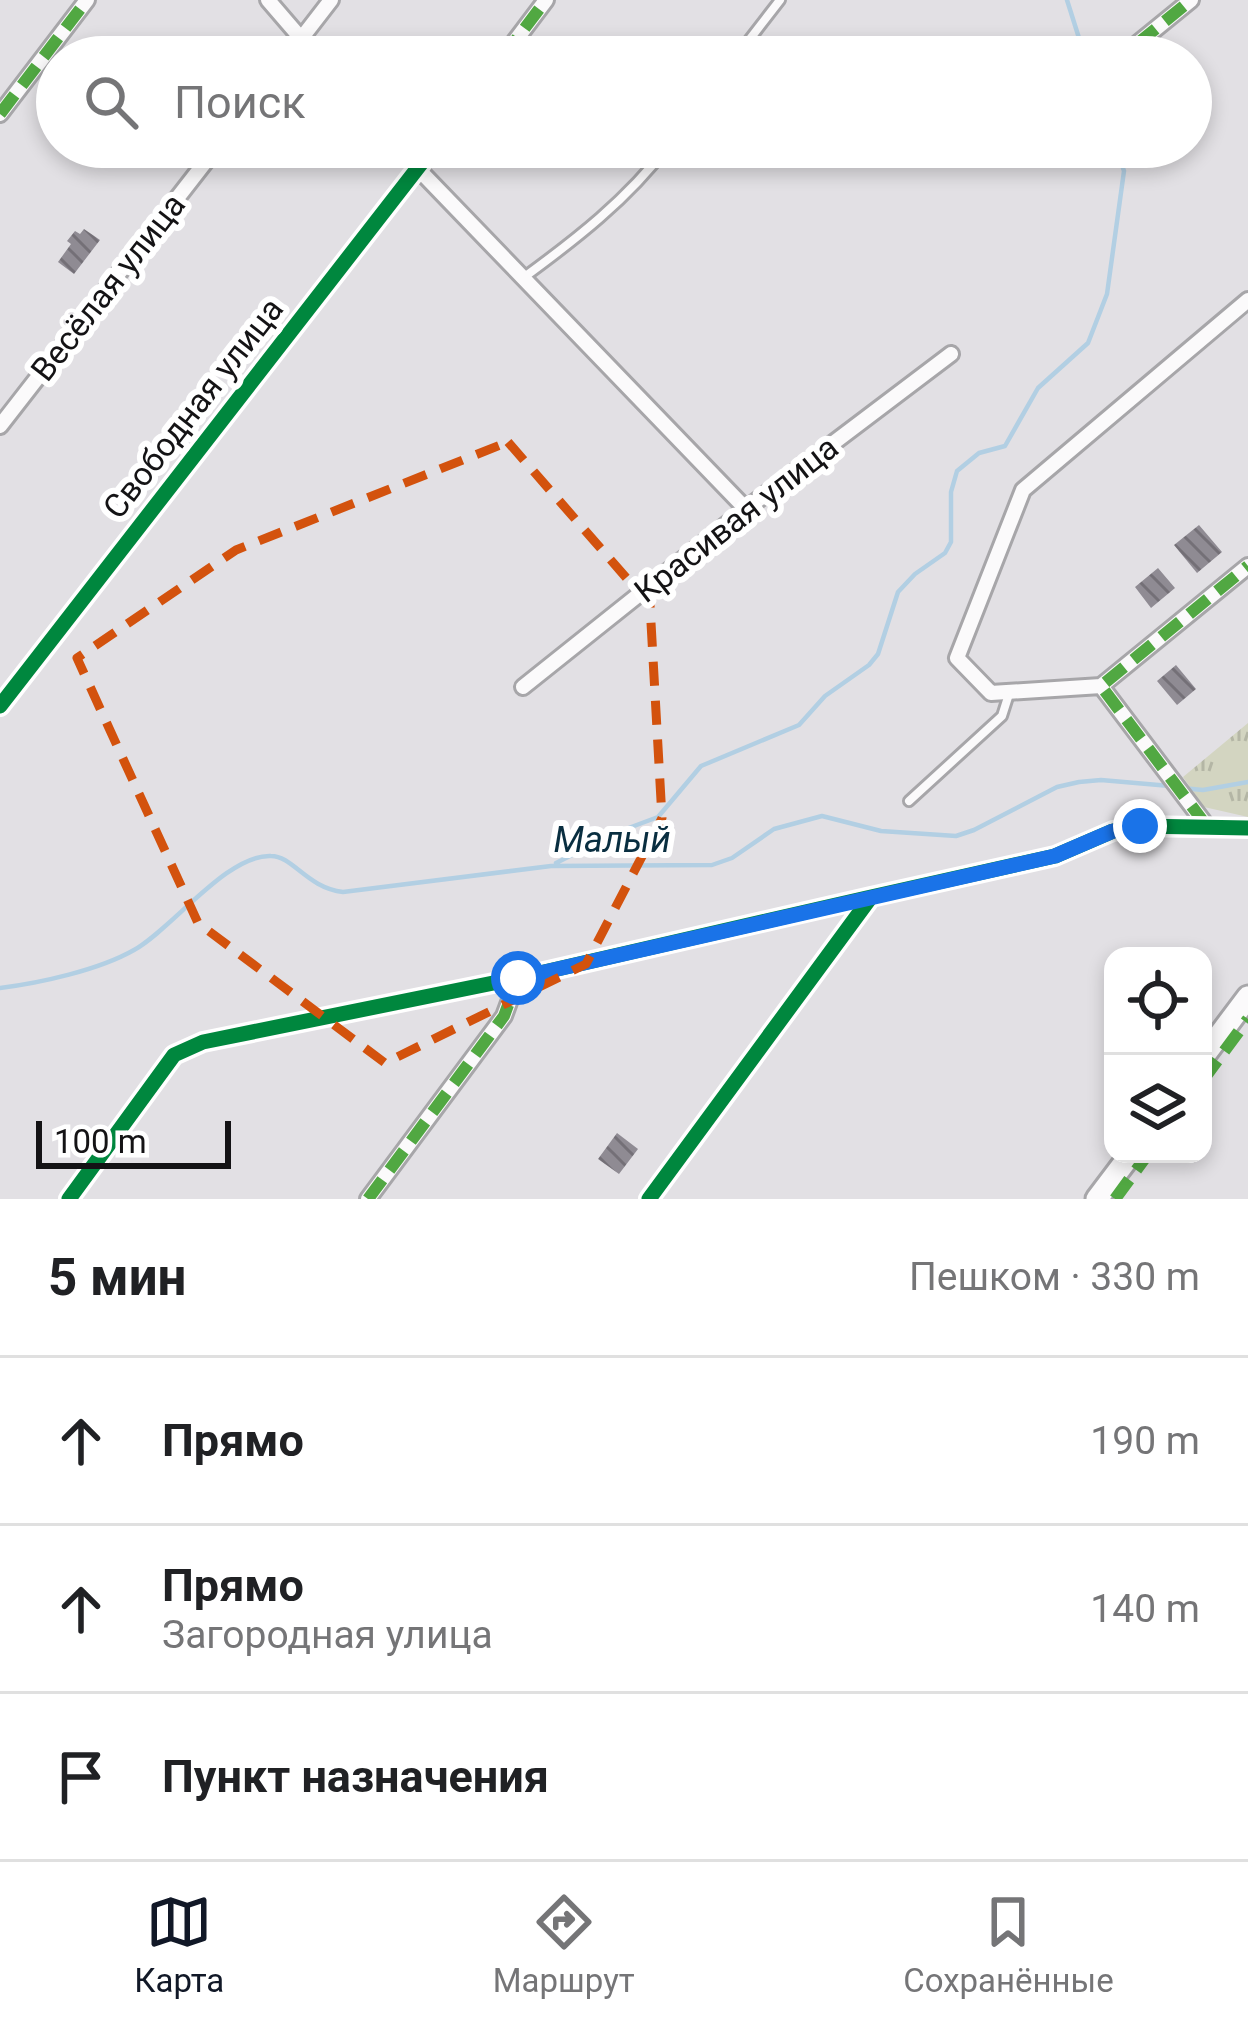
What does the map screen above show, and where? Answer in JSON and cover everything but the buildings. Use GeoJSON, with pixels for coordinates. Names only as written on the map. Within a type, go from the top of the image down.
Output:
{"type":"FeatureCollection","features":[{"type":"Feature","properties":{"kind":"main road"},"geometry":{"type":"LineString","coordinates":[[1205,1055],[1244,1011]]}},
{"type":"Feature","properties":{"kind":"main road"},"geometry":{"type":"LineString","coordinates":[[1097,1199],[1123,1163]]}},
{"type":"Feature","properties":{"kind":"street"},"geometry":{"type":"LineString","coordinates":[[60,36],[87,0]]}},
{"type":"Feature","properties":{"kind":"street"},"geometry":{"type":"LineString","coordinates":[[268,0],[298,36]]}},
{"type":"Feature","properties":{"kind":"street"},"geometry":{"type":"LineString","coordinates":[[303,36],[331,0]]}},
{"type":"Feature","properties":{"kind":"street"},"geometry":{"type":"LineString","coordinates":[[519,36],[546,0]]}},
{"type":"Feature","properties":{"kind":"street"},"geometry":{"type":"LineString","coordinates":[[1147,36],[1191,0]]}},
{"type":"Feature","properties":{"kind":"street"},"geometry":{"type":"LineString","coordinates":[[0,114],[36,67]]}},
{"type":"Feature","properties":{"kind":"street","name":"Весёлая улица"},"geometry":{"type":"LineString","coordinates":[[0,426],[201,168]]}},
{"type":"Feature","properties":{"kind":"street"},"geometry":{"type":"LineString","coordinates":[[417,169],[746,509]]}},
{"type":"Feature","properties":{"kind":"street","name":"Свободная улица"},"geometry":{"type":"LineString","coordinates":[[0,706],[417,169]]}},
{"type":"Feature","properties":{"kind":"street"},"geometry":{"type":"LineString","coordinates":[[1248,300],[1023,490],[957,658],[991,693],[1101,686],[1248,566]]}},
{"type":"Feature","properties":{"kind":"street","name":"Красивая улица"},"geometry":{"type":"LineString","coordinates":[[523,687],[951,354]]}},
{"type":"Feature","properties":{"kind":"street"},"geometry":{"type":"LineString","coordinates":[[1101,686],[1206,825]]}},
{"type":"Feature","properties":{"kind":"street"},"geometry":{"type":"LineString","coordinates":[[69,1199],[174,1054],[203,1042],[518,978],[1055,856],[1113,831],[1163,823],[1248,828]]}},
{"type":"Feature","properties":{"kind":"street"},"geometry":{"type":"LineString","coordinates":[[649,1199],[871,898]]}},
{"type":"Feature","properties":{"kind":"street"},"geometry":{"type":"LineString","coordinates":[[368,1199],[504,1016],[518,978]]}},
{"type":"Feature","properties":{"kind":"lane"},"geometry":{"type":"LineString","coordinates":[[752,36],[780,0]]}},
{"type":"Feature","properties":{"kind":"lane"},"geometry":{"type":"LineString","coordinates":[[523,278],[571,243],[651,168]]}},
{"type":"Feature","properties":{"kind":"lane"},"geometry":{"type":"LineString","coordinates":[[909,801],[1002,716],[1009,692]]}},
{"type":"Feature","properties":{"kind":"highlighted area"},"geometry":{"type":"Polygon","coordinates":[[[508,442],[650,605],[662,818],[586,964],[385,1063],[198,923],[77,658],[236,550],[508,442]]]}},
{"type":"Feature","properties":{"kind":"green space"},"geometry":{"type":"Polygon","coordinates":[[[1248,723],[1248,817],[1204,807],[1183,777],[1248,723]]]}},
{"type":"Feature","properties":{"kind":"waterway"},"geometry":{"type":"LineString","coordinates":[[1067,0],[1078,36]]}},
{"type":"Feature","properties":{"kind":"waterway"},"geometry":{"type":"LineString","coordinates":[[556,863],[658,817],[701,766],[799,725],[825,696],[878,654],[898,592],[945,553],[951,542],[951,492],[957,471],[979,453],[1005,446],[1038,388],[1088,343],[1107,294],[1123,168]]}},
{"type":"Feature","properties":{"kind":"waterway","name":"Малый"},"geometry":{"type":"LineString","coordinates":[[0,988],[69,975],[134,950],[218,879],[254,859],[271,856],[320,885],[343,892],[551,866],[712,865],[732,858],[774,829],[822,816],[881,831],[956,836],[1057,787],[1101,780],[1170,786]]}},
{"type":"Feature","properties":{"kind":"waterway","name":"Малый"},"geometry":{"type":"LineString","coordinates":[[1182,788],[1203,790],[1248,782]]}},
{"type":"Feature","properties":{"kind":"marked path"},"geometry":{"type":"LineString","coordinates":[[60,36],[87,0]]}},
{"type":"Feature","properties":{"kind":"marked path"},"geometry":{"type":"LineString","coordinates":[[519,36],[546,0]]}},
{"type":"Feature","properties":{"kind":"marked path"},"geometry":{"type":"LineString","coordinates":[[1147,36],[1191,0]]}},
{"type":"Feature","properties":{"kind":"marked path"},"geometry":{"type":"LineString","coordinates":[[0,114],[36,67]]}},
{"type":"Feature","properties":{"kind":"marked path"},"geometry":{"type":"LineString","coordinates":[[1206,825],[1101,686],[1248,566]]}},
{"type":"Feature","properties":{"kind":"marked path"},"geometry":{"type":"LineString","coordinates":[[368,1199],[504,1016],[518,978]]}},
{"type":"Feature","properties":{"kind":"marked path"},"geometry":{"type":"LineString","coordinates":[[1212,1068],[1248,1019]]}},
{"type":"Feature","properties":{"kind":"marked path"},"geometry":{"type":"LineString","coordinates":[[1115,1199],[1141,1163]]}},
{"type":"Feature","properties":{"kind":"cycle path"},"geometry":{"type":"LineString","coordinates":[[0,706],[418,168]]}},
{"type":"Feature","properties":{"kind":"cycle path"},"geometry":{"type":"LineString","coordinates":[[649,1199],[871,897],[1055,856],[1113,831],[1140,826],[1248,828]]}},
{"type":"Feature","properties":{"kind":"cycle path"},"geometry":{"type":"LineString","coordinates":[[69,1199],[174,1055],[203,1042],[518,978],[871,897]]}},
{"type":"Feature","properties":{"kind":"route"},"geometry":{"type":"LineString","coordinates":[[518,978],[1055,856],[1113,831],[1140,826]]}}]}
